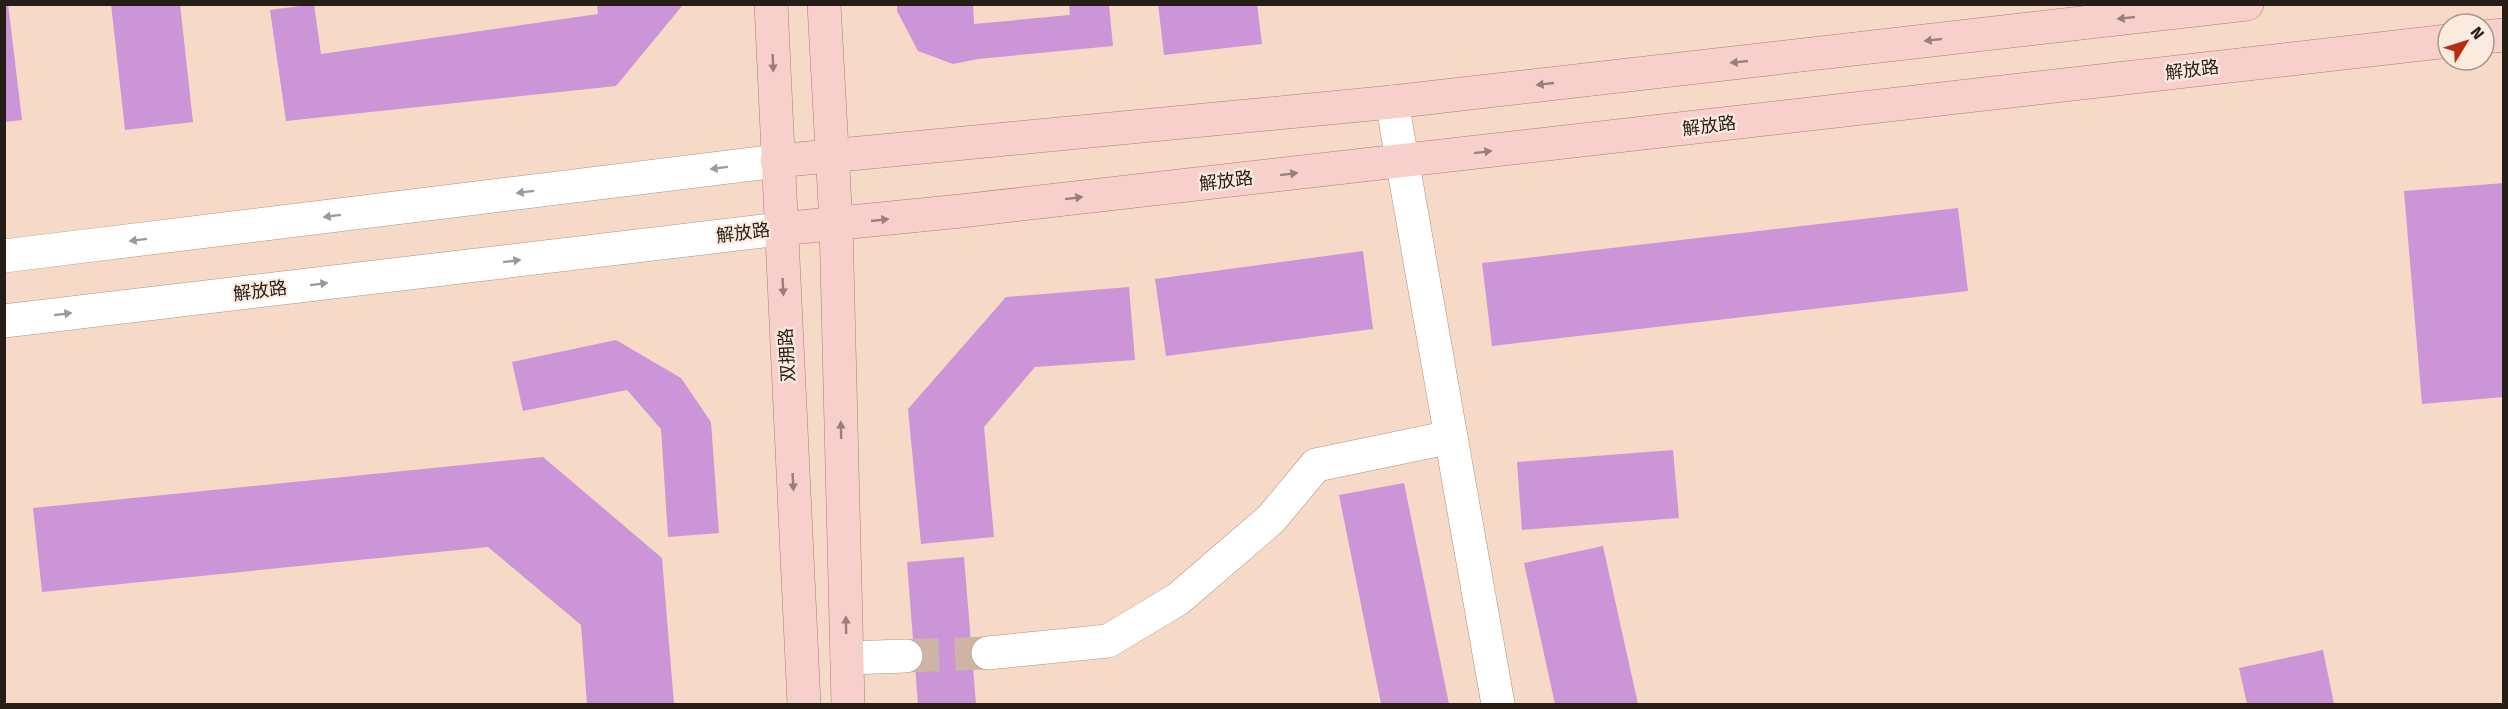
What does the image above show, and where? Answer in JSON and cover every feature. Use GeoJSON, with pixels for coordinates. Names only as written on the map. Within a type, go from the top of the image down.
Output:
{"type":"FeatureCollection","features":[{"type":"Feature","properties":{"kind":"main road","name":"双拥路"},"geometry":{"type":"LineString","coordinates":[[771,4],[804,705]]}},
{"type":"Feature","properties":{"kind":"main road"},"geometry":{"type":"LineString","coordinates":[[824,4],[836,224],[848,705]]}},
{"type":"Feature","properties":{"kind":"main road"},"geometry":{"type":"LineString","coordinates":[[777,161],[1392,102],[2247,4]]}},
{"type":"Feature","properties":{"kind":"main road","name":"解放路"},"geometry":{"type":"LineString","coordinates":[[780,229],[1402,161],[2436,42]]}},
{"type":"Feature","properties":{"kind":"street"},"geometry":{"type":"LineString","coordinates":[[1392,102],[1498,705]]}},
{"type":"Feature","properties":{"kind":"street"},"geometry":{"type":"LineString","coordinates":[[4,256],[777,161]]}},
{"type":"Feature","properties":{"kind":"street","name":"解放路"},"geometry":{"type":"LineString","coordinates":[[4,321],[780,229]]}},
{"type":"Feature","properties":{"kind":"street"},"geometry":{"type":"LineString","coordinates":[[988,653],[1107,641],[1178,599],[1271,519],[1316,465],[1451,437]]}},
{"type":"Feature","properties":{"kind":"street"},"geometry":{"type":"LineString","coordinates":[[847,658],[906,656]]}},
{"type":"Feature","properties":{"kind":"building"},"geometry":{"type":"Polygon","coordinates":[[[4,4],[8,4],[22,120],[4,122],[4,4]]]}},
{"type":"Feature","properties":{"kind":"building"},"geometry":{"type":"Polygon","coordinates":[[[111,4],[180,4],[193,122],[125,130],[111,4]]]}},
{"type":"Feature","properties":{"kind":"building"},"geometry":{"type":"Polygon","coordinates":[[[314,4],[321,54],[598,14],[597,5],[682,6],[616,86],[286,121],[270,10],[314,4]]]}},
{"type":"Feature","properties":{"kind":"building"},"geometry":{"type":"Polygon","coordinates":[[[897,4],[973,4],[974,24],[1070,15],[1069,5],[1109,5],[1113,46],[978,59],[953,64],[918,51],[897,11],[897,4]]]}},
{"type":"Feature","properties":{"kind":"building"},"geometry":{"type":"Polygon","coordinates":[[[1158,4],[1257,4],[1262,44],[1164,55],[1158,4]]]}},
{"type":"Feature","properties":{"kind":"building"},"geometry":{"type":"Polygon","coordinates":[[[2504,183],[2504,397],[2422,404],[2404,191],[2504,183]]]}},
{"type":"Feature","properties":{"kind":"building"},"geometry":{"type":"Polygon","coordinates":[[[1958,208],[1968,291],[1492,346],[1482,263],[1958,208]]]}},
{"type":"Feature","properties":{"kind":"building"},"geometry":{"type":"Polygon","coordinates":[[[1363,251],[1373,329],[1166,356],[1155,279],[1363,251]]]}},
{"type":"Feature","properties":{"kind":"building"},"geometry":{"type":"Polygon","coordinates":[[[1129,287],[1135,360],[1035,367],[984,427],[994,537],[921,544],[908,409],[1006,297],[1129,287]]]}},
{"type":"Feature","properties":{"kind":"building"},"geometry":{"type":"Polygon","coordinates":[[[616,340],[681,378],[711,422],[719,533],[668,537],[661,429],[627,390],[523,411],[512,362],[616,340]]]}},
{"type":"Feature","properties":{"kind":"building"},"geometry":{"type":"Polygon","coordinates":[[[1673,450],[1679,518],[1522,530],[1517,462],[1673,450]]]}},
{"type":"Feature","properties":{"kind":"building"},"geometry":{"type":"Polygon","coordinates":[[[543,457],[662,558],[674,704],[587,704],[581,625],[488,547],[42,592],[33,508],[543,457]]]}},
{"type":"Feature","properties":{"kind":"building"},"geometry":{"type":"Polygon","coordinates":[[[1404,483],[1449,704],[1381,704],[1339,495],[1404,483]]]}},
{"type":"Feature","properties":{"kind":"building"},"geometry":{"type":"Polygon","coordinates":[[[1603,546],[1638,704],[1555,704],[1524,563],[1603,546]]]}},
{"type":"Feature","properties":{"kind":"building"},"geometry":{"type":"Polygon","coordinates":[[[964,557],[976,704],[918,704],[907,562],[964,557]]]}},
{"type":"Feature","properties":{"kind":"building"},"geometry":{"type":"Polygon","coordinates":[[[2323,650],[2334,704],[2247,704],[2239,668],[2323,650]]]}},
{"type":"Feature","properties":{"kind":"tunnel"},"geometry":{"type":"LineString","coordinates":[[906,656],[988,653]]}}]}
